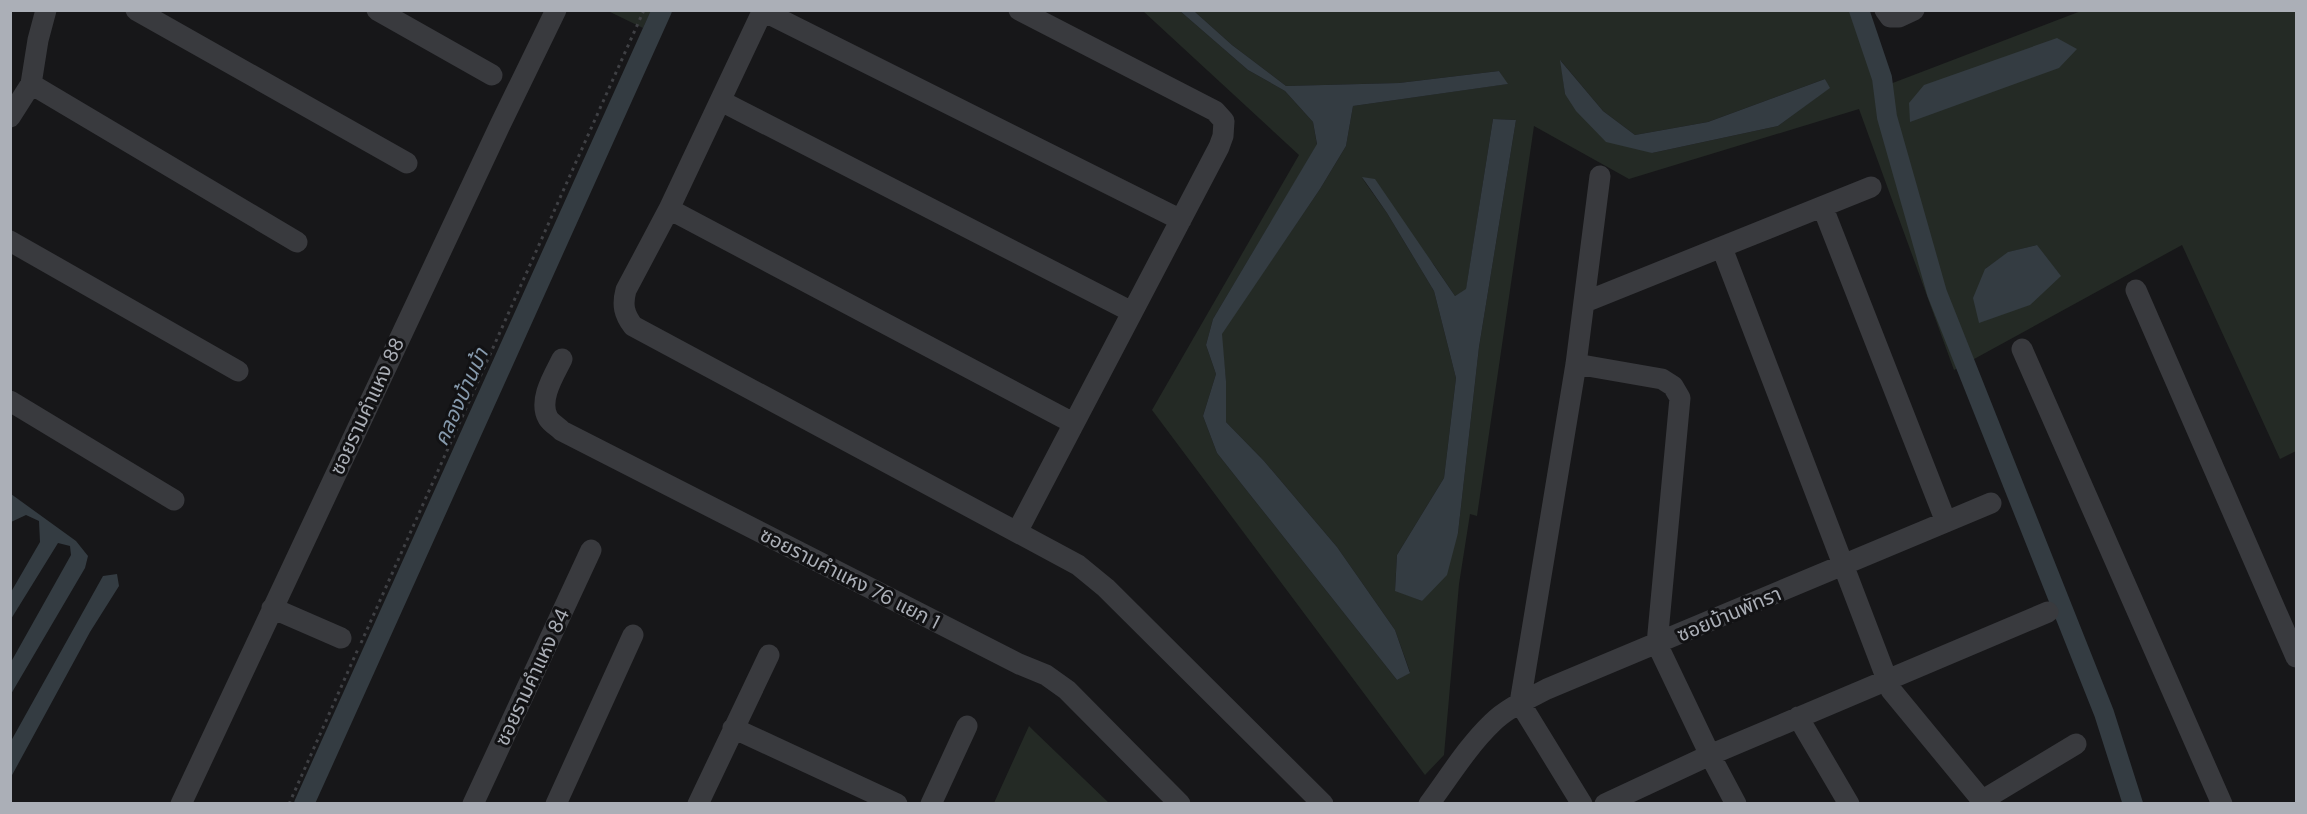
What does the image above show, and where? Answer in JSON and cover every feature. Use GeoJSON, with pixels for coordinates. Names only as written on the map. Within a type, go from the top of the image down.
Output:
{"type":"FeatureCollection","features":[{"type":"Feature","properties":{"kind":"street"},"geometry":{"type":"LineString","coordinates":[[10,117],[31,84],[38,40],[46,10]]}},
{"type":"Feature","properties":{"kind":"street"},"geometry":{"type":"LineString","coordinates":[[136,10],[407,163]]}},
{"type":"Feature","properties":{"kind":"street"},"geometry":{"type":"LineString","coordinates":[[377,10],[492,75]]}},
{"type":"Feature","properties":{"kind":"street","name":"ซอยรามคำแหง 88"},"geometry":{"type":"LineString","coordinates":[[181,804],[556,10]]}},
{"type":"Feature","properties":{"kind":"street"},"geometry":{"type":"LineString","coordinates":[[1017,532],[1219,147],[1224,122],[1215,111],[1019,10]]}},
{"type":"Feature","properties":{"kind":"street"},"geometry":{"type":"LineString","coordinates":[[1885,10],[1890,17],[1899,17],[1914,10]]}},
{"type":"Feature","properties":{"kind":"street"},"geometry":{"type":"LineString","coordinates":[[1181,220],[763,11],[669,209],[626,290],[623,303],[625,316],[633,326],[1078,565],[1106,588],[1323,804]]}},
{"type":"Feature","properties":{"kind":"street"},"geometry":{"type":"LineString","coordinates":[[31,84],[297,242]]}},
{"type":"Feature","properties":{"kind":"street"},"geometry":{"type":"LineString","coordinates":[[721,100],[1132,312]]}},
{"type":"Feature","properties":{"kind":"street"},"geometry":{"type":"LineString","coordinates":[[1582,804],[1520,703],[1576,364],[1600,176]]}},
{"type":"Feature","properties":{"kind":"street"},"geometry":{"type":"LineString","coordinates":[[1585,302],[1871,187]]}},
{"type":"Feature","properties":{"kind":"street"},"geometry":{"type":"LineString","coordinates":[[1823,208],[1946,522]]}},
{"type":"Feature","properties":{"kind":"street"},"geometry":{"type":"LineString","coordinates":[[669,209],[1073,423]]}},
{"type":"Feature","properties":{"kind":"street"},"geometry":{"type":"LineString","coordinates":[[10,241],[238,371]]}},
{"type":"Feature","properties":{"kind":"street"},"geometry":{"type":"LineString","coordinates":[[1722,248],[1891,690],[1984,802],[2076,744]]}},
{"type":"Feature","properties":{"kind":"street"},"geometry":{"type":"LineString","coordinates":[[2136,290],[2296,657]]}},
{"type":"Feature","properties":{"kind":"street"},"geometry":{"type":"LineString","coordinates":[[2022,349],[2222,804]]}},
{"type":"Feature","properties":{"kind":"street","name":"ซอยรามคำแหง 76 แยก 1"},"geometry":{"type":"LineString","coordinates":[[562,359],[548,387],[545,402],[549,420],[562,431],[1019,664],[1046,675],[1067,690],[1180,804]]}},
{"type":"Feature","properties":{"kind":"street"},"geometry":{"type":"LineString","coordinates":[[1576,364],[1662,379],[1673,386],[1680,398],[1657,644],[1736,804]]}},
{"type":"Feature","properties":{"kind":"street"},"geometry":{"type":"LineString","coordinates":[[10,401],[174,500]]}},
{"type":"Feature","properties":{"kind":"street","name":"ซอยบ้านพัทรา"},"geometry":{"type":"LineString","coordinates":[[1429,804],[1476,740],[1493,722],[1520,703],[1547,689],[1991,503]]}},
{"type":"Feature","properties":{"kind":"street","name":"ซอยรามคำแหง 84"},"geometry":{"type":"LineString","coordinates":[[473,804],[591,550]]}},
{"type":"Feature","properties":{"kind":"street"},"geometry":{"type":"LineString","coordinates":[[272,608],[341,638]]}},
{"type":"Feature","properties":{"kind":"street"},"geometry":{"type":"LineString","coordinates":[[1605,804],[1710,755],[2048,612]]}},
{"type":"Feature","properties":{"kind":"street"},"geometry":{"type":"LineString","coordinates":[[556,804],[633,635]]}},
{"type":"Feature","properties":{"kind":"street"},"geometry":{"type":"LineString","coordinates":[[698,804],[769,656]]}},
{"type":"Feature","properties":{"kind":"street"},"geometry":{"type":"LineString","coordinates":[[1798,717],[1849,804]]}},
{"type":"Feature","properties":{"kind":"street"},"geometry":{"type":"LineString","coordinates":[[931,804],[967,726]]}},
{"type":"Feature","properties":{"kind":"street"},"geometry":{"type":"LineString","coordinates":[[734,728],[897,804]]}},
{"type":"Feature","properties":{"kind":"path"},"geometry":{"type":"LineString","coordinates":[[289,804],[644,10]]}},
{"type":"Feature","properties":{"kind":"shaded area"},"geometry":{"type":"Polygon","coordinates":[[[608,11],[651,11],[643,28],[608,11]]]}},
{"type":"Feature","properties":{"kind":"shaded area"},"geometry":{"type":"Polygon","coordinates":[[[1143,11],[1180,11],[1248,70],[1285,91],[1313,122],[1317,145],[1213,319],[1206,345],[1216,374],[1203,416],[1217,453],[1397,680],[1410,672],[1395,630],[1337,547],[1264,461],[1226,422],[1226,381],[1221,334],[1320,189],[1346,146],[1353,106],[1507,84],[1499,71],[1399,83],[1286,86],[1232,45],[1194,11],[1851,11],[1877,85],[1890,84],[2081,11],[2296,11],[2296,451],[2280,459],[2182,245],[1954,370],[1859,109],[1629,179],[1534,126],[1477,516],[1470,514],[1459,584],[1444,755],[1425,775],[1152,410],[1299,155],[1143,11]],[[1561,61],[1565,94],[1652,153],[1778,126],[1829,88],[1825,79],[1708,122],[1635,135],[1603,111],[1561,61]],[[1493,119],[1466,290],[1455,296],[1434,265],[1362,178],[1387,213],[1434,291],[1456,378],[1444,478],[1397,555],[1395,590],[1422,601],[1458,533],[1479,347],[1516,120],[1493,119]],[[2037,245],[2009,252],[1985,269],[2037,245]]]}},
{"type":"Feature","properties":{"kind":"shaded area"},"geometry":{"type":"Polygon","coordinates":[[[1180,11],[1194,11],[1232,45],[1286,86],[1399,83],[1499,71],[1508,84],[1353,106],[1346,146],[1320,189],[1222,334],[1226,381],[1226,422],[1264,461],[1337,547],[1395,630],[1410,673],[1397,680],[1217,453],[1203,416],[1216,374],[1206,345],[1213,319],[1317,144],[1313,122],[1285,91],[1248,70],[1180,11]]]}},
{"type":"Feature","properties":{"kind":"shaded area"},"geometry":{"type":"Polygon","coordinates":[[[2057,38],[2077,49],[2059,68],[1910,122],[1909,103],[1924,85],[2057,38]]]}},
{"type":"Feature","properties":{"kind":"shaded area"},"geometry":{"type":"Polygon","coordinates":[[[1560,60],[1603,111],[1635,135],[1708,122],[1825,79],[1830,88],[1778,126],[1652,153],[1606,142],[1576,111],[1565,94],[1560,60]]]}},
{"type":"Feature","properties":{"kind":"shaded area"},"geometry":{"type":"Polygon","coordinates":[[[1493,119],[1516,120],[1479,347],[1458,533],[1447,575],[1422,601],[1395,591],[1397,555],[1444,478],[1456,378],[1434,291],[1387,213],[1362,177],[1375,179],[1455,296],[1466,289],[1493,119]]]}},
{"type":"Feature","properties":{"kind":"shaded area"},"geometry":{"type":"Polygon","coordinates":[[[2037,245],[2061,276],[2030,305],[1979,323],[1973,298],[1985,269],[2008,252],[2037,245]]]}},
{"type":"Feature","properties":{"kind":"shaded area"},"geometry":{"type":"Polygon","coordinates":[[[11,494],[76,541],[88,556],[85,568],[11,694],[11,662],[71,555],[70,546],[58,543],[11,619],[11,592],[40,542],[39,521],[26,515],[11,522],[11,494]]]}},
{"type":"Feature","properties":{"kind":"shaded area"},"geometry":{"type":"Polygon","coordinates":[[[117,574],[119,586],[90,632],[11,777],[11,741],[103,576],[117,574]]]}},
{"type":"Feature","properties":{"kind":"shaded area"},"geometry":{"type":"Polygon","coordinates":[[[1029,726],[1035,732],[1109,803],[994,803],[1029,726]]]}},
{"type":"Feature","properties":{"kind":"waterway","name":"คลองบ้านม้า"},"geometry":{"type":"LineString","coordinates":[[304,804],[662,10]]}},
{"type":"Feature","properties":{"kind":"waterway"},"geometry":{"type":"LineString","coordinates":[[1859,10],[1882,78],[1887,117],[1937,293],[2104,713],[2133,804]]}}]}
